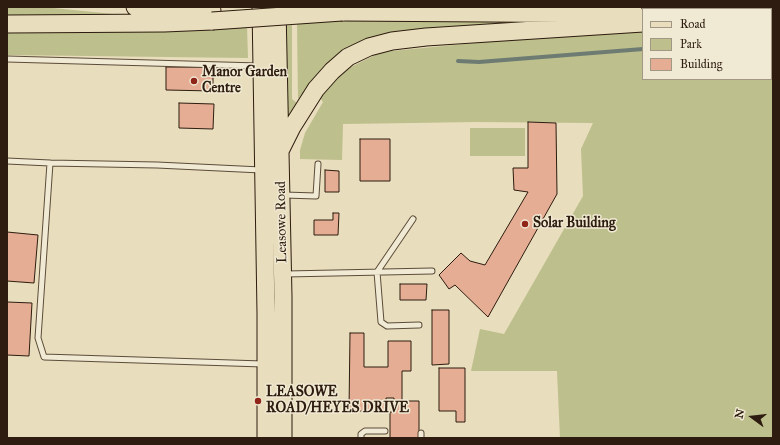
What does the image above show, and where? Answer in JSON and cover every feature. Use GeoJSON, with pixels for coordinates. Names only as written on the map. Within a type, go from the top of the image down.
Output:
{"type":"FeatureCollection","features":[{"type":"Feature","properties":{"kind":"main road"},"geometry":{"type":"LineString","coordinates":[[135,7],[212,16]]}},
{"type":"Feature","properties":{"kind":"main road","name":"Leasowe Road"},"geometry":{"type":"LineString","coordinates":[[260,7],[266,438]]}},
{"type":"Feature","properties":{"kind":"main road","name":"Leasowe Road"},"geometry":{"type":"LineString","coordinates":[[277,7],[283,274],[283,438]]}},
{"type":"Feature","properties":{"kind":"main road"},"geometry":{"type":"LineString","coordinates":[[7,24],[164,23],[212,16],[342,12],[642,14]]}},
{"type":"Feature","properties":{"kind":"main road"},"geometry":{"type":"LineString","coordinates":[[280,151],[292,127],[316,89],[332,71],[348,57],[369,48],[392,41],[426,37],[642,23]]}},
{"type":"Feature","properties":{"kind":"lane"},"geometry":{"type":"LineString","coordinates":[[7,59],[262,66]]}},
{"type":"Feature","properties":{"kind":"lane"},"geometry":{"type":"LineString","coordinates":[[7,161],[156,165],[263,170]]}},
{"type":"Feature","properties":{"kind":"lane"},"geometry":{"type":"LineString","coordinates":[[50,162],[38,338],[44,357],[266,364]]}},
{"type":"Feature","properties":{"kind":"lane"},"geometry":{"type":"LineString","coordinates":[[281,195],[316,196],[318,164]]}},
{"type":"Feature","properties":{"kind":"lane"},"geometry":{"type":"LineString","coordinates":[[413,219],[377,272],[381,322],[387,326],[419,325]]}},
{"type":"Feature","properties":{"kind":"lane"},"geometry":{"type":"LineString","coordinates":[[283,274],[432,271]]}},
{"type":"Feature","properties":{"kind":"lane"},"geometry":{"type":"LineString","coordinates":[[361,438],[361,434],[365,431],[384,431]]}},
{"type":"Feature","properties":{"kind":"green space"},"geometry":{"type":"Polygon","coordinates":[[[7,7],[43,7],[133,16],[7,15],[7,7]]]}},
{"type":"Feature","properties":{"kind":"green space"},"geometry":{"type":"Polygon","coordinates":[[[549,20],[550,23],[430,30],[331,61],[298,99],[297,23],[334,21],[549,20]]]}},
{"type":"Feature","properties":{"kind":"green space"},"geometry":{"type":"Polygon","coordinates":[[[773,21],[773,438],[560,438],[557,371],[471,371],[480,329],[504,334],[583,196],[581,149],[593,123],[476,122],[343,124],[342,160],[300,159],[300,150],[305,133],[323,102],[318,95],[343,71],[381,52],[507,40],[642,30],[642,80],[772,80],[773,21]]]}},
{"type":"Feature","properties":{"kind":"green space"},"geometry":{"type":"Polygon","coordinates":[[[292,25],[292,99],[297,103],[287,117],[285,26],[292,25]]]}},
{"type":"Feature","properties":{"kind":"green space"},"geometry":{"type":"Polygon","coordinates":[[[247,27],[248,58],[7,55],[7,29],[247,27]]]}},
{"type":"Feature","properties":{"kind":"green space"},"geometry":{"type":"Polygon","coordinates":[[[470,128],[525,128],[525,156],[470,156],[470,128]]]}},
{"type":"Feature","properties":{"kind":"building"},"geometry":{"type":"Polygon","coordinates":[[[166,67],[213,67],[213,91],[166,90],[166,67]]]}},
{"type":"Feature","properties":{"kind":"building"},"geometry":{"type":"Polygon","coordinates":[[[179,103],[214,104],[213,129],[179,128],[179,103]]]}},
{"type":"Feature","properties":{"kind":"building","name":"Solar Building"},"geometry":{"type":"Polygon","coordinates":[[[528,122],[556,123],[557,194],[488,317],[455,285],[449,289],[439,275],[461,253],[470,261],[485,265],[528,192],[514,190],[513,168],[528,168],[528,122]]]}},
{"type":"Feature","properties":{"kind":"building"},"geometry":{"type":"Polygon","coordinates":[[[360,139],[390,139],[390,181],[360,181],[360,139]]]}},
{"type":"Feature","properties":{"kind":"building"},"geometry":{"type":"Polygon","coordinates":[[[325,170],[339,171],[339,192],[325,192],[325,170]]]}},
{"type":"Feature","properties":{"kind":"building"},"geometry":{"type":"Polygon","coordinates":[[[333,213],[339,213],[338,235],[314,235],[314,220],[333,220],[333,213]]]}},
{"type":"Feature","properties":{"kind":"building"},"geometry":{"type":"Polygon","coordinates":[[[7,232],[38,235],[34,283],[7,281],[7,232]]]}},
{"type":"Feature","properties":{"kind":"building"},"geometry":{"type":"Polygon","coordinates":[[[400,284],[427,284],[426,300],[400,300],[400,284]]]}},
{"type":"Feature","properties":{"kind":"building"},"geometry":{"type":"Polygon","coordinates":[[[7,302],[32,303],[29,356],[7,355],[7,302]]]}},
{"type":"Feature","properties":{"kind":"building"},"geometry":{"type":"Polygon","coordinates":[[[432,310],[449,310],[449,364],[432,365],[432,310]]]}},
{"type":"Feature","properties":{"kind":"building"},"geometry":{"type":"Polygon","coordinates":[[[350,333],[364,333],[364,367],[388,367],[388,341],[411,341],[411,371],[402,371],[402,401],[419,401],[419,438],[390,438],[390,412],[394,412],[394,398],[386,398],[386,411],[349,411],[350,333]]]}},
{"type":"Feature","properties":{"kind":"building"},"geometry":{"type":"Polygon","coordinates":[[[439,368],[465,368],[465,422],[456,422],[456,411],[439,411],[439,368]]]}},
{"type":"Feature","properties":{"kind":"waterway"},"geometry":{"type":"LineString","coordinates":[[458,61],[479,62],[642,49]]}},
{"type":"Feature","properties":{"kind":"place","name":"Manor Garden Centre"},"geometry":{"type":"Point","coordinates":[194,81]}},
{"type":"Feature","properties":{"kind":"place","name":"Solar Building"},"geometry":{"type":"Point","coordinates":[525,224]}},
{"type":"Feature","properties":{"kind":"place","name":"LEASOWE ROAD/HEYES DRIVE"},"geometry":{"type":"Point","coordinates":[258,401]}}]}
